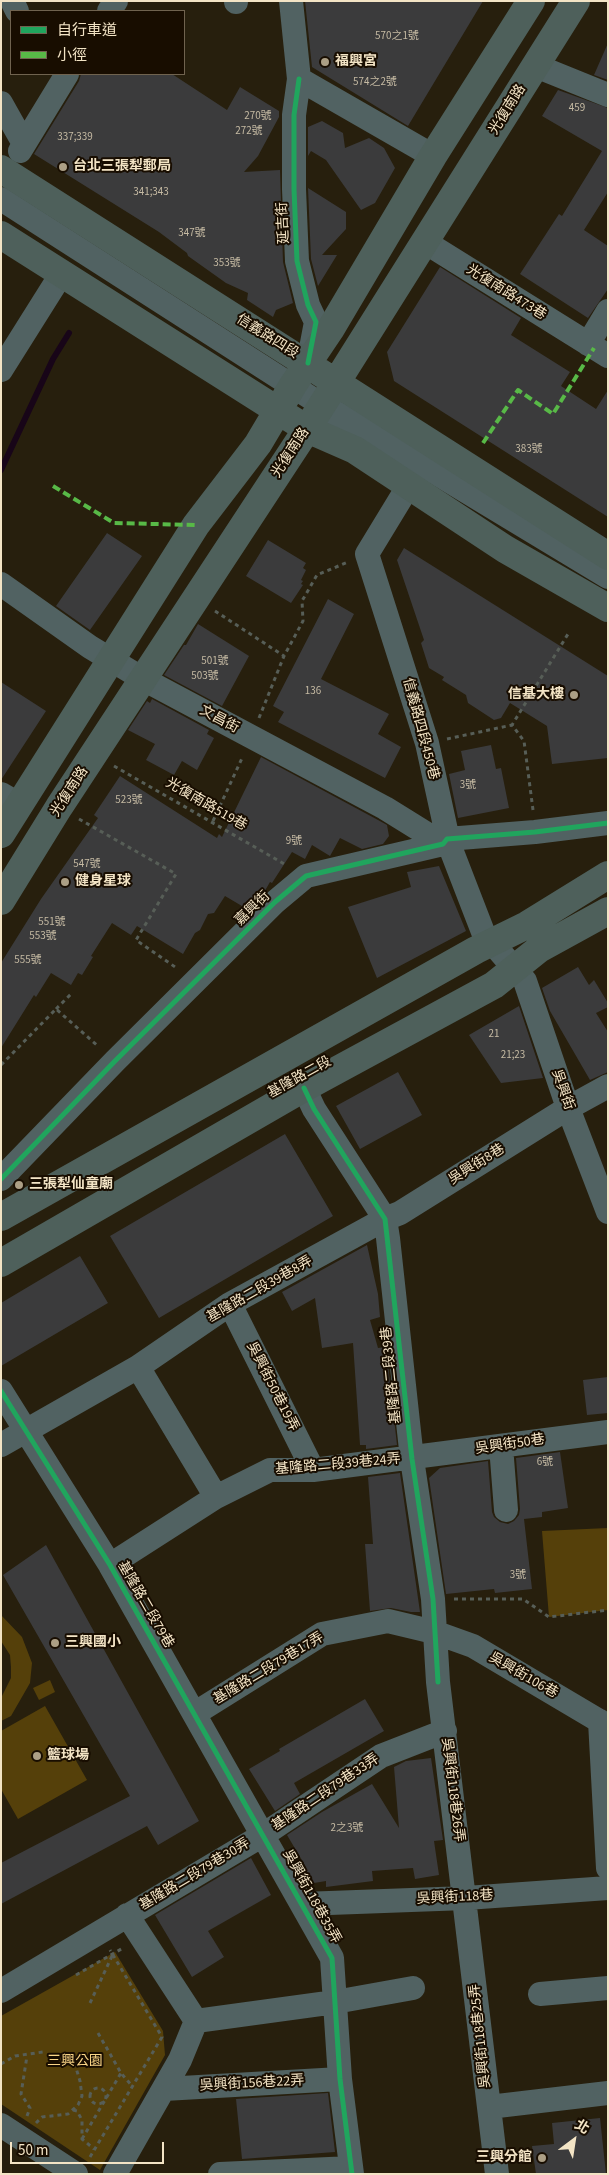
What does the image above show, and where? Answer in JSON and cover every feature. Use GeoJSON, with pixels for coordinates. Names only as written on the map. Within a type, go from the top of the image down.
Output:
{"type":"FeatureCollection","features":[{"type":"Feature","properties":{"kind":"main road","name":"光復南路"},"geometry":{"type":"LineString","coordinates":[[1,901],[59,807],[307,429],[576,1]]}},
{"type":"Feature","properties":{"kind":"main road"},"geometry":{"type":"LineString","coordinates":[[1,834],[10,800],[111,659],[196,525],[258,444],[300,374],[330,330],[527,2]]}},
{"type":"Feature","properties":{"kind":"main road","name":"信義路四段"},"geometry":{"type":"LineString","coordinates":[[15,154],[300,374],[337,382],[608,556]]}},
{"type":"Feature","properties":{"kind":"main road","name":"信義路四段"},"geometry":{"type":"LineString","coordinates":[[1,235],[307,429],[355,450],[505,549],[608,608]]}},
{"type":"Feature","properties":{"kind":"main road","name":"基隆路二段"},"geometry":{"type":"LineString","coordinates":[[1,1218],[492,942],[527,925],[608,875]]}},
{"type":"Feature","properties":{"kind":"main road","name":"基隆路二段"},"geometry":{"type":"LineString","coordinates":[[1,1263],[304,1088],[494,985],[540,949],[608,911]]}},
{"type":"Feature","properties":{"kind":"street","name":"延吉街"},"geometry":{"type":"LineString","coordinates":[[291,1],[299,79],[294,115],[294,189],[297,261],[308,305],[316,322],[300,374]]}},
{"type":"Feature","properties":{"kind":"street"},"geometry":{"type":"LineString","coordinates":[[536,66],[608,95]]}},
{"type":"Feature","properties":{"kind":"street"},"geometry":{"type":"LineString","coordinates":[[15,154],[58,79]]}},
{"type":"Feature","properties":{"kind":"street"},"geometry":{"type":"LineString","coordinates":[[299,79],[433,156]]}},
{"type":"Feature","properties":{"kind":"street"},"geometry":{"type":"LineString","coordinates":[[1,103],[15,154]]}},
{"type":"Feature","properties":{"kind":"street","name":"信義路四段"},"geometry":{"type":"LineString","coordinates":[[1,199],[300,374],[355,450]]}},
{"type":"Feature","properties":{"kind":"street","name":"光復南路473巷"},"geometry":{"type":"LineString","coordinates":[[425,242],[608,356]]}},
{"type":"Feature","properties":{"kind":"street"},"geometry":{"type":"LineString","coordinates":[[1,370],[62,273]]}},
{"type":"Feature","properties":{"kind":"street"},"geometry":{"type":"LineString","coordinates":[[588,344],[608,311]]}},
{"type":"Feature","properties":{"kind":"street"},"geometry":{"type":"LineString","coordinates":[[322,404],[608,577]]}},
{"type":"Feature","properties":{"kind":"street"},"geometry":{"type":"LineString","coordinates":[[367,554],[409,485]]}},
{"type":"Feature","properties":{"kind":"street","name":"信義路四段450巷"},"geometry":{"type":"LineString","coordinates":[[367,554],[426,743],[445,841],[483,932],[515,969]]}},
{"type":"Feature","properties":{"kind":"street","name":"文昌街"},"geometry":{"type":"LineString","coordinates":[[1,584],[90,647],[143,679],[445,841]]}},
{"type":"Feature","properties":{"kind":"street","name":"嘉興街"},"geometry":{"type":"LineString","coordinates":[[1,1180],[114,1061],[275,902],[306,876],[445,841],[608,823]]}},
{"type":"Feature","properties":{"kind":"street","name":"吳興街"},"geometry":{"type":"LineString","coordinates":[[515,969],[525,981],[568,1108],[608,1212]]}},
{"type":"Feature","properties":{"kind":"street","name":"吳興街8巷"},"geometry":{"type":"LineString","coordinates":[[385,1219],[400,1212],[568,1108],[608,1086]]}},
{"type":"Feature","properties":{"kind":"street","name":"基隆路二段39巷"},"geometry":{"type":"LineString","coordinates":[[304,1088],[314,1109],[385,1219],[412,1459],[433,1599],[438,1682]]}},
{"type":"Feature","properties":{"kind":"street","name":"基隆路二段39巷8弄"},"geometry":{"type":"LineString","coordinates":[[1,1445],[138,1367],[230,1304],[385,1219]]}},
{"type":"Feature","properties":{"kind":"street","name":"吳興街50巷19弄"},"geometry":{"type":"LineString","coordinates":[[230,1304],[314,1470]]}},
{"type":"Feature","properties":{"kind":"street"},"geometry":{"type":"LineString","coordinates":[[138,1367],[216,1497]]}},
{"type":"Feature","properties":{"kind":"street","name":"基隆路二段79巷"},"geometry":{"type":"LineString","coordinates":[[1,1391],[110,1566],[263,1835]]}},
{"type":"Feature","properties":{"kind":"street","name":"吳興街50巷"},"geometry":{"type":"LineString","coordinates":[[412,1459],[608,1432]]}},
{"type":"Feature","properties":{"kind":"street"},"geometry":{"type":"LineString","coordinates":[[501,1446],[506,1510]]}},
{"type":"Feature","properties":{"kind":"street","name":"基隆路二段39巷24弄"},"geometry":{"type":"LineString","coordinates":[[110,1566],[216,1497],[270,1470],[314,1470],[412,1459]]}},
{"type":"Feature","properties":{"kind":"street","name":"基隆路二段79巷17弄"},"geometry":{"type":"LineString","coordinates":[[194,1714],[322,1634],[388,1621],[434,1632]]}},
{"type":"Feature","properties":{"kind":"street","name":"吳興街106巷"},"geometry":{"type":"LineString","coordinates":[[434,1632],[473,1646],[604,1723]]}},
{"type":"Feature","properties":{"kind":"street","name":"吳興街118巷26弄"},"geometry":{"type":"LineString","coordinates":[[438,1682],[466,1898]]}},
{"type":"Feature","properties":{"kind":"street"},"geometry":{"type":"LineString","coordinates":[[604,1723],[608,1868]]}},
{"type":"Feature","properties":{"kind":"street","name":"基隆路二段79巷33弄"},"geometry":{"type":"LineString","coordinates":[[263,1835],[381,1756],[445,1731]]}},
{"type":"Feature","properties":{"kind":"street","name":"吳興街118巷35弄"},"geometry":{"type":"LineString","coordinates":[[263,1835],[332,1958],[335,2002]]}},
{"type":"Feature","properties":{"kind":"street","name":"基隆路二段79巷30弄"},"geometry":{"type":"LineString","coordinates":[[1,1991],[263,1835]]}},
{"type":"Feature","properties":{"kind":"street","name":"吳興街118巷"},"geometry":{"type":"LineString","coordinates":[[302,1904],[466,1898],[608,1888]]}},
{"type":"Feature","properties":{"kind":"street","name":"吳興街118巷25弄"},"geometry":{"type":"LineString","coordinates":[[466,1898],[497,2174]]}},
{"type":"Feature","properties":{"kind":"street","name":"基隆路二段79巷30弄"},"geometry":{"type":"LineString","coordinates":[[127,1916],[196,2021]]}},
{"type":"Feature","properties":{"kind":"street"},"geometry":{"type":"LineString","coordinates":[[115,2174],[180,2060],[196,2021],[335,2002],[413,1988]]}},
{"type":"Feature","properties":{"kind":"street"},"geometry":{"type":"LineString","coordinates":[[540,1994],[608,1988]]}},
{"type":"Feature","properties":{"kind":"street"},"geometry":{"type":"LineString","coordinates":[[220,2174],[351,2171],[340,2079],[335,2002]]}},
{"type":"Feature","properties":{"kind":"street","name":"吳興街156巷22弄"},"geometry":{"type":"LineString","coordinates":[[164,2089],[340,2079]]}},
{"type":"Feature","properties":{"kind":"street"},"geometry":{"type":"LineString","coordinates":[[489,2106],[608,2093]]}},
{"type":"Feature","properties":{"kind":"street"},"geometry":{"type":"LineString","coordinates":[[10,2118],[79,2163]]}},
{"type":"Feature","properties":{"kind":"path"},"geometry":{"type":"LineString","coordinates":[[213,821],[251,737],[284,656],[303,621],[302,601],[317,575],[367,554]]}},
{"type":"Feature","properties":{"kind":"path"},"geometry":{"type":"LineString","coordinates":[[196,598],[284,656]]}},
{"type":"Feature","properties":{"kind":"path"},"geometry":{"type":"LineString","coordinates":[[426,743],[512,725],[568,634]]}},
{"type":"Feature","properties":{"kind":"path"},"geometry":{"type":"LineString","coordinates":[[512,725],[524,741],[533,817]]}},
{"type":"Feature","properties":{"kind":"path"},"geometry":{"type":"LineString","coordinates":[[59,807],[176,874],[136,940],[196,980]]}},
{"type":"Feature","properties":{"kind":"path"},"geometry":{"type":"LineString","coordinates":[[1,1065],[73,992]]}},
{"type":"Feature","properties":{"kind":"path"},"geometry":{"type":"LineString","coordinates":[[56,1009],[114,1061]]}},
{"type":"Feature","properties":{"kind":"path"},"geometry":{"type":"LineString","coordinates":[[433,1599],[523,1599],[549,1617],[608,1610]]}},
{"type":"Feature","properties":{"kind":"path"},"geometry":{"type":"LineString","coordinates":[[79,2163],[89,2158],[162,2037],[113,1954],[90,2004]]}},
{"type":"Feature","properties":{"kind":"path"},"geometry":{"type":"LineString","coordinates":[[98,2033],[121,2073],[132,2086]]}},
{"type":"Feature","properties":{"kind":"path"},"geometry":{"type":"LineString","coordinates":[[1,2064],[16,2056],[27,2056],[43,2052]]}},
{"type":"Feature","properties":{"kind":"path"},"geometry":{"type":"LineString","coordinates":[[26,2118],[30,2108],[20,2094],[27,2056]]}},
{"type":"Feature","properties":{"kind":"path"},"geometry":{"type":"LineString","coordinates":[[36,2123],[42,2117],[68,2114],[78,2105],[82,2096],[80,2081],[73,2058]]}},
{"type":"Feature","properties":{"kind":"path"},"geometry":{"type":"LineString","coordinates":[[82,2139],[121,2073]]}},
{"type":"Feature","properties":{"kind":"path"},"geometry":{"type":"LineString","coordinates":[[100,2088],[105,2092],[104,2102],[95,2104],[91,2102],[89,2096],[92,2090],[100,2088]]}},
{"type":"Feature","properties":{"kind":"path"},"geometry":{"type":"LineString","coordinates":[[73,2110],[77,2111],[82,2120],[82,2139]]}},
{"type":"Feature","properties":{"kind":"path"},"geometry":{"type":"LineString","coordinates":[[10,2118],[26,2118],[43,2128]]}},
{"type":"Feature","properties":{"kind":"path"},"geometry":{"type":"LineString","coordinates":[[82,2139],[94,2149]]}},
{"type":"Feature","properties":{"kind":"green space"},"geometry":{"type":"Polygon","coordinates":[[[608,1528],[608,1610],[549,1617],[542,1531],[608,1528]]]}},
{"type":"Feature","properties":{"kind":"green space"},"geometry":{"type":"Polygon","coordinates":[[[1,1615],[22,1637],[32,1663],[30,1683],[11,1716],[1,1721],[1,1698],[11,1678],[11,1667],[10,1655],[1,1641],[1,1615]]]}},
{"type":"Feature","properties":{"kind":"green space"},"geometry":{"type":"Polygon","coordinates":[[[50,1680],[55,1692],[39,1700],[33,1688],[50,1680]]]}},
{"type":"Feature","properties":{"kind":"green space","name":"籃球場"},"geometry":{"type":"Polygon","coordinates":[[[45,1706],[87,1780],[18,1819],[1,1789],[1,1731],[45,1706]]]}},
{"type":"Feature","properties":{"kind":"green space","name":"三興公園"},"geometry":{"type":"Polygon","coordinates":[[[115,1952],[163,2031],[165,2055],[100,2170],[1,2104],[1,2016],[115,1952]]]}},
{"type":"Feature","properties":{"kind":"building"},"geometry":{"type":"Polygon","coordinates":[[[305,1],[483,1],[408,126],[312,67],[305,1]]]}},
{"type":"Feature","properties":{"kind":"building"},"geometry":{"type":"Polygon","coordinates":[[[608,43],[608,80],[594,75],[608,43]]]}},
{"type":"Feature","properties":{"kind":"building"},"geometry":{"type":"Polygon","coordinates":[[[81,75],[174,75],[227,110],[240,87],[279,111],[279,117],[258,156],[244,172],[280,170],[283,262],[293,303],[276,310],[273,317],[247,300],[248,293],[226,283],[188,256],[187,253],[159,232],[34,154],[79,81],[81,75]]]}},
{"type":"Feature","properties":{"kind":"building"},"geometry":{"type":"Polygon","coordinates":[[[558,90],[608,108],[608,192],[584,230],[608,246],[608,289],[588,318],[520,274],[559,214],[562,216],[602,151],[542,116],[558,90]]]}},
{"type":"Feature","properties":{"kind":"building"},"geometry":{"type":"Polygon","coordinates":[[[322,121],[343,133],[345,148],[369,138],[384,148],[395,168],[375,203],[361,210],[326,160],[311,151],[308,156],[308,127],[322,121]]]}},
{"type":"Feature","properties":{"kind":"building"},"geometry":{"type":"Polygon","coordinates":[[[308,188],[346,212],[346,229],[322,255],[337,255],[318,286],[311,259],[308,188]]]}},
{"type":"Feature","properties":{"kind":"building"},"geometry":{"type":"Polygon","coordinates":[[[440,267],[521,318],[511,335],[570,372],[561,386],[596,409],[608,390],[608,517],[394,381],[387,352],[440,267]]]}},
{"type":"Feature","properties":{"kind":"building"},"geometry":{"type":"Polygon","coordinates":[[[107,533],[142,556],[90,630],[56,606],[107,533]]]}},
{"type":"Feature","properties":{"kind":"building"},"geometry":{"type":"Polygon","coordinates":[[[268,540],[306,563],[303,568],[306,570],[301,580],[303,585],[291,603],[246,576],[268,540]]]}},
{"type":"Feature","properties":{"kind":"building"},"geometry":{"type":"Polygon","coordinates":[[[404,548],[608,676],[608,758],[552,764],[547,726],[510,703],[501,718],[494,720],[468,703],[466,695],[442,680],[444,677],[429,668],[421,643],[424,640],[397,560],[404,548]]]}},
{"type":"Feature","properties":{"kind":"building"},"geometry":{"type":"Polygon","coordinates":[[[328,599],[354,614],[321,679],[389,714],[378,734],[401,747],[385,778],[278,722],[284,712],[273,706],[328,599]]]}},
{"type":"Feature","properties":{"kind":"building"},"geometry":{"type":"Polygon","coordinates":[[[198,624],[249,656],[222,706],[164,675],[184,645],[186,645],[198,624]]]}},
{"type":"Feature","properties":{"kind":"building"},"geometry":{"type":"Polygon","coordinates":[[[1,682],[46,711],[1,780],[1,682]]]}},
{"type":"Feature","properties":{"kind":"building"},"geometry":{"type":"Polygon","coordinates":[[[152,699],[209,730],[207,734],[214,738],[197,770],[182,761],[174,775],[146,760],[155,744],[128,730],[147,701],[150,703],[152,699]]]}},
{"type":"Feature","properties":{"kind":"building"},"geometry":{"type":"Polygon","coordinates":[[[491,745],[496,769],[501,768],[509,808],[458,818],[449,774],[465,770],[461,751],[491,745]]]}},
{"type":"Feature","properties":{"kind":"building"},"geometry":{"type":"Polygon","coordinates":[[[261,757],[387,825],[389,836],[383,844],[362,849],[340,838],[330,856],[312,845],[305,859],[292,852],[272,883],[270,882],[263,894],[247,909],[225,896],[214,913],[208,914],[200,930],[195,933],[183,954],[137,926],[131,935],[112,923],[91,956],[93,957],[82,975],[78,973],[71,985],[51,973],[36,997],[34,995],[1,1048],[1,963],[41,899],[98,818],[94,815],[120,776],[217,838],[219,834],[222,837],[261,757]]]}},
{"type":"Feature","properties":{"kind":"building"},"geometry":{"type":"Polygon","coordinates":[[[439,866],[466,931],[377,978],[348,907],[411,887],[407,872],[439,866]]]}},
{"type":"Feature","properties":{"kind":"building"},"geometry":{"type":"Polygon","coordinates":[[[578,967],[589,985],[594,980],[608,1003],[608,1007],[596,1013],[608,1032],[608,1072],[590,1080],[550,1011],[542,988],[578,967]]]}},
{"type":"Feature","properties":{"kind":"building"},"geometry":{"type":"Polygon","coordinates":[[[519,1006],[543,1078],[501,1083],[469,1035],[519,1006]]]}},
{"type":"Feature","properties":{"kind":"building"},"geometry":{"type":"Polygon","coordinates":[[[398,1072],[422,1115],[360,1149],[336,1106],[398,1072]]]}},
{"type":"Feature","properties":{"kind":"building"},"geometry":{"type":"Polygon","coordinates":[[[285,1134],[333,1216],[159,1318],[110,1236],[285,1134]]]}},
{"type":"Feature","properties":{"kind":"building"},"geometry":{"type":"Polygon","coordinates":[[[367,1245],[378,1294],[380,1317],[370,1320],[378,1348],[386,1347],[397,1445],[366,1449],[366,1445],[360,1445],[353,1343],[322,1348],[315,1298],[292,1311],[282,1292],[367,1245]]]}},
{"type":"Feature","properties":{"kind":"building"},"geometry":{"type":"Polygon","coordinates":[[[80,1256],[108,1303],[1,1366],[1,1303],[80,1256]]]}},
{"type":"Feature","properties":{"kind":"building"},"geometry":{"type":"Polygon","coordinates":[[[608,1377],[608,1413],[587,1415],[583,1380],[608,1377]]]}},
{"type":"Feature","properties":{"kind":"building"},"geometry":{"type":"Polygon","coordinates":[[[560,1452],[568,1508],[542,1512],[542,1517],[524,1519],[532,1589],[495,1593],[494,1589],[446,1594],[429,1478],[440,1468],[488,1461],[492,1512],[494,1517],[500,1522],[508,1524],[519,1515],[520,1509],[516,1458],[560,1452]]]}},
{"type":"Feature","properties":{"kind":"building"},"geometry":{"type":"Polygon","coordinates":[[[400,1473],[420,1612],[391,1608],[370,1611],[365,1544],[373,1544],[368,1477],[400,1473]]]}},
{"type":"Feature","properties":{"kind":"building"},"geometry":{"type":"Polygon","coordinates":[[[46,1545],[199,1821],[158,1845],[147,1826],[1,1904],[1,1863],[130,1796],[3,1575],[46,1545]]]}},
{"type":"Feature","properties":{"kind":"building"},"geometry":{"type":"Polygon","coordinates":[[[365,1699],[384,1731],[294,1783],[300,1794],[275,1811],[249,1769],[280,1751],[279,1749],[365,1699]]]}},
{"type":"Feature","properties":{"kind":"building"},"geometry":{"type":"Polygon","coordinates":[[[431,1758],[443,1840],[434,1841],[439,1875],[415,1879],[413,1868],[372,1871],[373,1881],[326,1887],[326,1881],[308,1884],[306,1867],[287,1835],[322,1812],[372,1784],[399,1828],[394,1767],[406,1761],[431,1758]]]}},
{"type":"Feature","properties":{"kind":"building"},"geometry":{"type":"Polygon","coordinates":[[[251,1858],[271,1895],[208,1931],[224,1957],[192,1977],[155,1915],[251,1858]]]}},
{"type":"Feature","properties":{"kind":"building"},"geometry":{"type":"Polygon","coordinates":[[[328,2093],[335,2152],[242,2159],[236,2099],[328,2093]]]}},
{"type":"Feature","properties":{"kind":"building"},"geometry":{"type":"Polygon","coordinates":[[[600,2118],[606,2174],[536,2174],[532,2146],[554,2144],[552,2123],[600,2118]]]}},
{"type":"Feature","properties":{"kind":"waterway"},"geometry":{"type":"LineString","coordinates":[[1,470],[53,359],[69,333]]}},
{"type":"Feature","properties":{"kind":"marked path"},"geometry":{"type":"LineString","coordinates":[[483,443],[518,390],[553,414],[594,348]]}},
{"type":"Feature","properties":{"kind":"marked path"},"geometry":{"type":"LineString","coordinates":[[53,486],[114,523],[196,525]]}},
{"type":"Feature","properties":{"kind":"cycle path"},"geometry":{"type":"LineString","coordinates":[[299,79],[294,115],[294,189],[297,261],[308,305],[316,322],[308,363]]}},
{"type":"Feature","properties":{"kind":"cycle path"},"geometry":{"type":"LineString","coordinates":[[1,1179],[115,1061],[275,902],[306,876],[443,844],[447,839],[535,832],[608,823]]}},
{"type":"Feature","properties":{"kind":"cycle path"},"geometry":{"type":"LineString","coordinates":[[304,1088],[314,1109],[385,1219],[412,1459],[433,1599],[438,1682]]}},
{"type":"Feature","properties":{"kind":"cycle path"},"geometry":{"type":"LineString","coordinates":[[1,1391],[110,1565],[332,1958],[340,2079],[352,2174]]}},
{"type":"Feature","properties":{"kind":"place","name":"福興宮"},"geometry":{"type":"Point","coordinates":[325,62]}},
{"type":"Feature","properties":{"kind":"place","name":"台北三張犁郵局"},"geometry":{"type":"Point","coordinates":[63,167]}},
{"type":"Feature","properties":{"kind":"place","name":"信基大樓"},"geometry":{"type":"Point","coordinates":[574,695]}},
{"type":"Feature","properties":{"kind":"place","name":"健身星球"},"geometry":{"type":"Point","coordinates":[65,882]}},
{"type":"Feature","properties":{"kind":"place","name":"三張犁仙童廟"},"geometry":{"type":"Point","coordinates":[19,1185]}},
{"type":"Feature","properties":{"kind":"place","name":"三興國小"},"geometry":{"type":"Point","coordinates":[55,1643]}},
{"type":"Feature","properties":{"kind":"place","name":"籃球場"},"geometry":{"type":"Point","coordinates":[37,1756]}},
{"type":"Feature","properties":{"kind":"place","name":"三興分館"},"geometry":{"type":"Point","coordinates":[542,2158]}}]}
